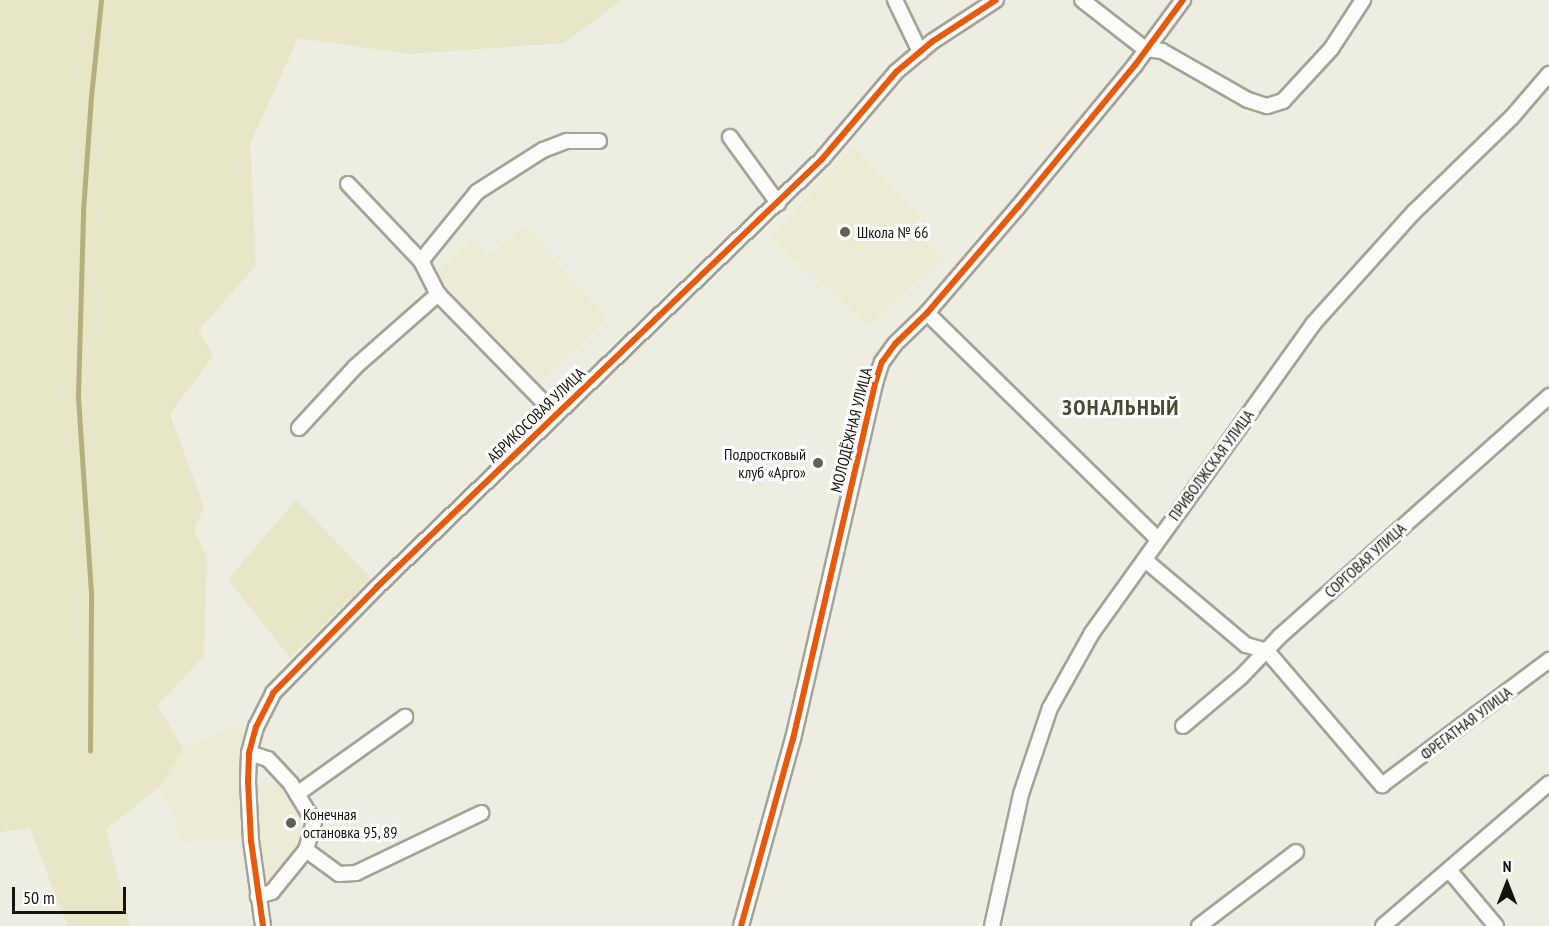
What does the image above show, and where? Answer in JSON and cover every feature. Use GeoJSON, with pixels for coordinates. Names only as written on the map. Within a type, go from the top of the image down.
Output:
{"type":"FeatureCollection","features":[{"type":"Feature","properties":{"kind":"street"},"geometry":{"type":"LineString","coordinates":[[895,0],[920,52]]}},
{"type":"Feature","properties":{"kind":"street","name":"АБРИКОСОВАЯ УЛИЦА"},"geometry":{"type":"LineString","coordinates":[[263,926],[251,841],[249,753],[256,727],[273,693],[377,586],[778,203],[822,159],[896,72],[920,52],[996,0]]}},
{"type":"Feature","properties":{"kind":"street"},"geometry":{"type":"LineString","coordinates":[[1082,0],[1145,49],[1162,51],[1248,100],[1267,106],[1283,101],[1331,49],[1362,0]]}},
{"type":"Feature","properties":{"kind":"street","name":"МОЛОДЁЖНАЯ УЛИЦА"},"geometry":{"type":"LineString","coordinates":[[741,926],[793,739],[882,362],[895,344],[927,313],[1135,65],[1183,0]]}},
{"type":"Feature","properties":{"kind":"street","name":"ПРИВОЛЖСКАЯ УЛИЦА"},"geometry":{"type":"LineString","coordinates":[[992,926],[1021,794],[1050,708],[1092,633],[1313,324],[1414,213],[1512,117],[1549,74]]}},
{"type":"Feature","properties":{"kind":"street"},"geometry":{"type":"LineString","coordinates":[[730,137],[778,203]]}},
{"type":"Feature","properties":{"kind":"street"},"geometry":{"type":"LineString","coordinates":[[421,261],[477,192],[543,150],[567,141],[599,141]]}},
{"type":"Feature","properties":{"kind":"street","name":"АБРИКОСОВАЯ УЛИЦА"},"geometry":{"type":"LineString","coordinates":[[348,184],[421,261],[438,294],[556,415]]}},
{"type":"Feature","properties":{"kind":"street"},"geometry":{"type":"LineString","coordinates":[[299,428],[355,367],[438,294]]}},
{"type":"Feature","properties":{"kind":"street"},"geometry":{"type":"LineString","coordinates":[[927,313],[1158,539]]}},
{"type":"Feature","properties":{"kind":"street","name":"СОРГОВАЯ УЛИЦА"},"geometry":{"type":"LineString","coordinates":[[1183,726],[1267,651],[1280,636],[1549,396]]}},
{"type":"Feature","properties":{"kind":"street"},"geometry":{"type":"LineString","coordinates":[[1145,560],[1246,645],[1267,651]]}},
{"type":"Feature","properties":{"kind":"street","name":"ФРЕГАТНАЯ УЛИЦА"},"geometry":{"type":"LineString","coordinates":[[1267,651],[1382,785],[1549,660]]}},
{"type":"Feature","properties":{"kind":"street"},"geometry":{"type":"LineString","coordinates":[[297,794],[405,717]]}},
{"type":"Feature","properties":{"kind":"street"},"geometry":{"type":"LineString","coordinates":[[249,753],[268,759],[297,794],[314,822],[306,850],[272,892],[258,896]]}},
{"type":"Feature","properties":{"kind":"street"},"geometry":{"type":"LineString","coordinates":[[1383,926],[1549,783]]}},
{"type":"Feature","properties":{"kind":"street"},"geometry":{"type":"LineString","coordinates":[[306,850],[339,874],[356,873],[481,813]]}},
{"type":"Feature","properties":{"kind":"street"},"geometry":{"type":"LineString","coordinates":[[1199,926],[1296,852]]}},
{"type":"Feature","properties":{"kind":"street"},"geometry":{"type":"LineString","coordinates":[[1449,870],[1496,926]]}},
{"type":"Feature","properties":{"kind":"shaded area"},"geometry":{"type":"Polygon","coordinates":[[[0,0],[622,0],[564,43],[410,54],[298,38],[250,144],[256,265],[199,330],[213,356],[170,414],[204,507],[194,530],[207,557],[204,656],[157,706],[183,748],[160,787],[106,829],[130,926],[67,926],[30,828],[0,832],[0,0]]]}},
{"type":"Feature","properties":{"kind":"shaded area","name":"Школа № 66"},"geometry":{"type":"Polygon","coordinates":[[[854,146],[921,216],[910,227],[943,257],[869,327],[770,237],[854,146]]]}},
{"type":"Feature","properties":{"kind":"shaded area"},"geometry":{"type":"Polygon","coordinates":[[[523,226],[609,318],[539,385],[434,273],[472,239],[489,255],[523,226]]]}},
{"type":"Feature","properties":{"kind":"shaded area"},"geometry":{"type":"Polygon","coordinates":[[[296,500],[371,578],[290,658],[228,579],[296,500]]]}},
{"type":"Feature","properties":{"kind":"shaded area"},"geometry":{"type":"Polygon","coordinates":[[[245,728],[240,760],[243,840],[183,841],[160,787],[183,748],[229,729],[245,728]]]}},
{"type":"Feature","properties":{"kind":"shaded area"},"geometry":{"type":"Polygon","coordinates":[[[261,783],[281,783],[304,821],[302,841],[273,878],[263,876],[258,840],[253,793],[261,783]]]}},
{"type":"Feature","properties":{"kind":"waterway"},"geometry":{"type":"LineString","coordinates":[[90,751],[91,593],[78,395],[83,211],[101,0]]}},
{"type":"Feature","properties":{"kind":"cycle path"},"geometry":{"type":"LineString","coordinates":[[263,926],[251,841],[249,753],[256,727],[273,693],[377,587],[822,159],[896,72],[933,41],[996,0]]}},
{"type":"Feature","properties":{"kind":"cycle path"},"geometry":{"type":"LineString","coordinates":[[741,926],[793,739],[882,362],[895,344],[927,313],[1018,207],[1135,65],[1183,0]]}},
{"type":"Feature","properties":{"kind":"place","name":"Школа № 66"},"geometry":{"type":"Point","coordinates":[845,232]}},
{"type":"Feature","properties":{"kind":"place","name":"Подростковый клуб «Арго»"},"geometry":{"type":"Point","coordinates":[818,463]}},
{"type":"Feature","properties":{"kind":"place","name":"Конечная остановка 95, 89"},"geometry":{"type":"Point","coordinates":[291,823]}},
{"type":"Feature","properties":{"kind":"district","name":"ЗОНАЛЬНЫЙ"},"geometry":{"type":"Point","coordinates":[1121,408]}}]}
